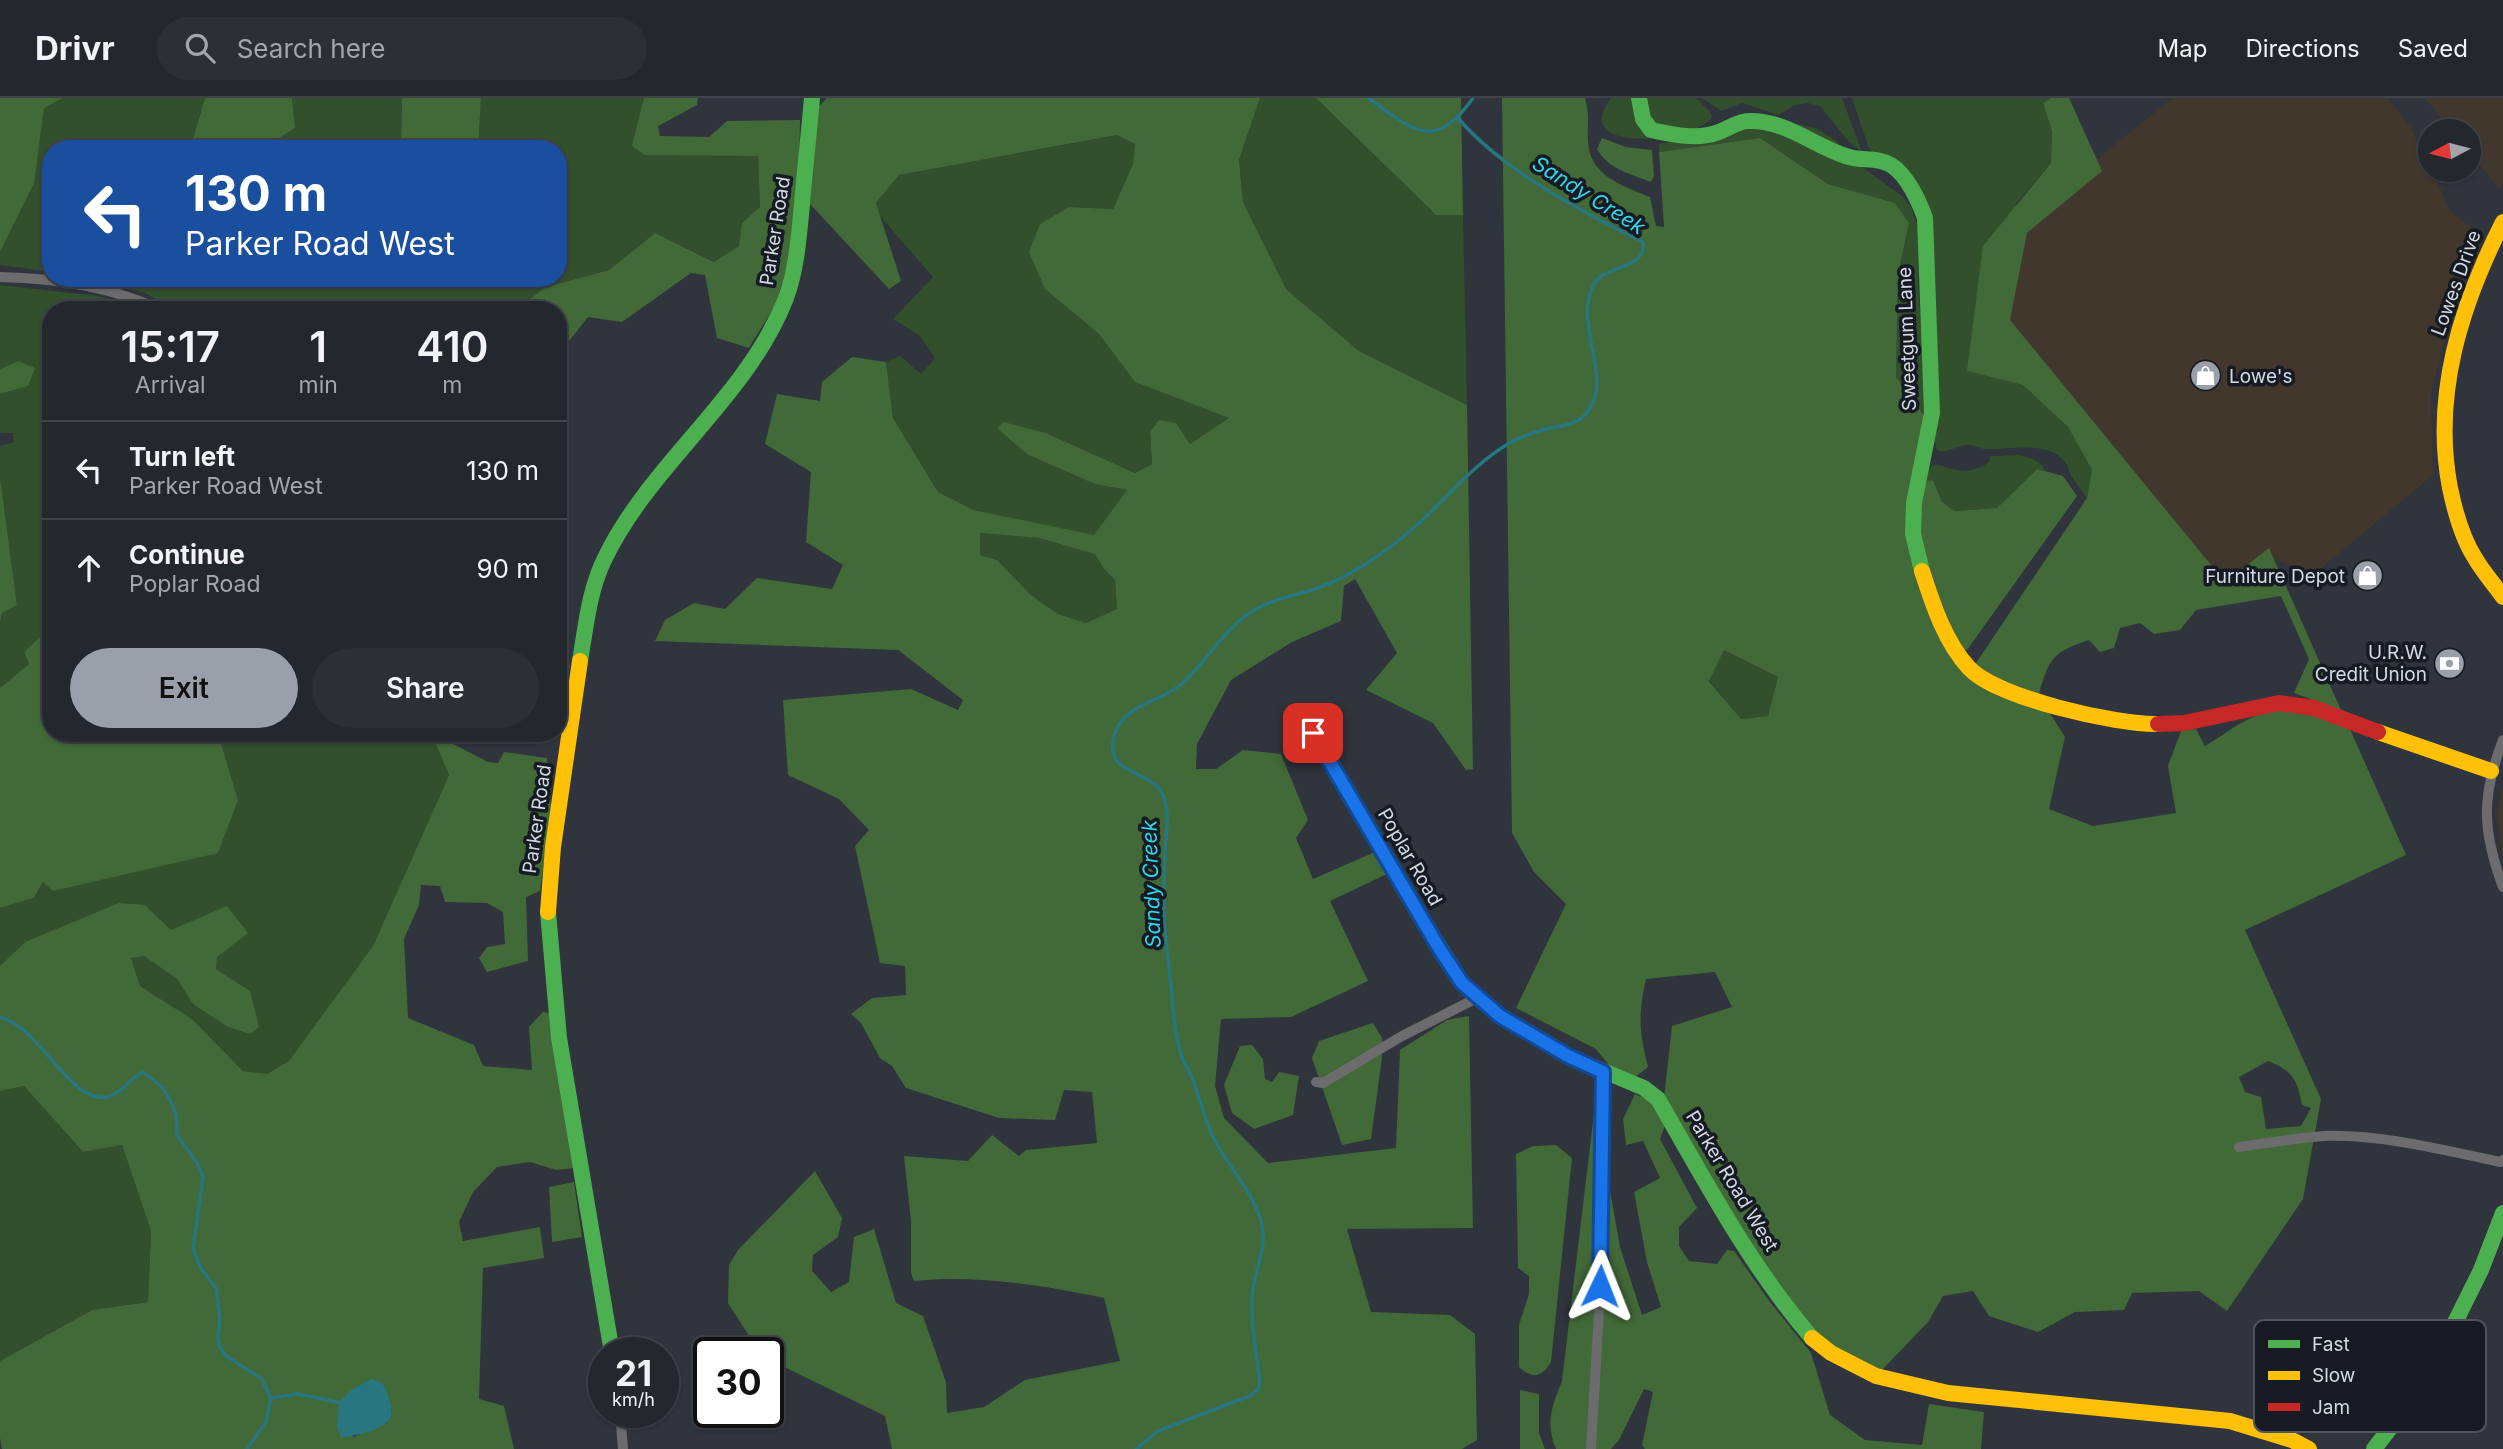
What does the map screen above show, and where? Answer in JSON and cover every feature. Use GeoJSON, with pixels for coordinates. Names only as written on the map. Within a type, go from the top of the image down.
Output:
{"type":"FeatureCollection","features":[{"type":"Feature","properties":{"kind":"street","name":"Parker Road"},"geometry":{"type":"LineString","coordinates":[[567,689],[595,582],[614,540],[635,509],[746,368],[764,341],[786,297],[799,241],[812,98]]}},
{"type":"Feature","properties":{"kind":"street","name":"Sweetgum Lane"},"geometry":{"type":"LineString","coordinates":[[1639,98],[1643,119],[1651,130],[1666,134],[1700,136],[1722,131],[1738,123],[1764,122],[1784,127],[1850,158],[1885,163],[1896,170],[1922,208],[1925,218],[1931,413],[1914,503],[1913,534],[1922,572],[1936,611],[1954,649],[1970,669],[1998,686],[2037,701],[2118,721],[2143,724],[2184,723],[2279,703],[2297,704],[2491,771]]}},
{"type":"Feature","properties":{"kind":"street","name":"Lowes Drive"},"geometry":{"type":"LineString","coordinates":[[2503,222],[2476,278],[2453,351],[2444,457],[2447,484],[2467,548],[2487,579],[2503,597]]}},
{"type":"Feature","properties":{"kind":"street"},"geometry":{"type":"LineString","coordinates":[[0,277],[42,280]]}},
{"type":"Feature","properties":{"kind":"street"},"geometry":{"type":"LineString","coordinates":[[92,287],[119,292],[140,301]]}},
{"type":"Feature","properties":{"kind":"street","name":"Poplar Road"},"geometry":{"type":"LineString","coordinates":[[1313,733],[1439,948],[1462,983],[1477,998]]}},
{"type":"Feature","properties":{"kind":"street"},"geometry":{"type":"LineString","coordinates":[[2503,740],[2491,771],[2486,819],[2492,856],[2503,887]]}},
{"type":"Feature","properties":{"kind":"street","name":"Parker Road"},"geometry":{"type":"LineString","coordinates":[[562,742],[550,876],[549,940],[563,1065],[609,1337]]}},
{"type":"Feature","properties":{"kind":"street"},"geometry":{"type":"LineString","coordinates":[[1316,1083],[1323,1083],[1402,1036],[1477,998]]}},
{"type":"Feature","properties":{"kind":"street","name":"Parker Road West"},"geometry":{"type":"LineString","coordinates":[[1477,998],[1500,1016],[1568,1056],[1644,1088],[1661,1103],[1712,1194],[1780,1300],[1812,1338],[1831,1353],[1876,1376],[1948,1392],[2231,1421],[2254,1428]]}},
{"type":"Feature","properties":{"kind":"street"},"geometry":{"type":"LineString","coordinates":[[1591,1449],[1602,1259],[1603,1072]]}},
{"type":"Feature","properties":{"kind":"street"},"geometry":{"type":"LineString","coordinates":[[2239,1147],[2324,1136],[2347,1137],[2503,1160]]}},
{"type":"Feature","properties":{"kind":"street"},"geometry":{"type":"LineString","coordinates":[[2456,1320],[2481,1270],[2503,1213]]}},
{"type":"Feature","properties":{"kind":"street"},"geometry":{"type":"LineString","coordinates":[[621,1428],[623,1449]]}},
{"type":"Feature","properties":{"kind":"street","name":"Parker Road West"},"geometry":{"type":"LineString","coordinates":[[2266,1432],[2309,1449]]}},
{"type":"Feature","properties":{"kind":"street"},"geometry":{"type":"LineString","coordinates":[[2374,1449],[2387,1432]]}},
{"type":"Feature","properties":{"kind":"shaded area"},"geometry":{"type":"Polygon","coordinates":[[[2172,98],[2388,98],[2411,128],[2418,143],[2418,182],[2437,182],[2451,212],[2478,232],[2458,280],[2431,394],[2433,475],[2313,575],[2271,558],[2222,592],[1996,319],[2009,231],[2172,98]]]}},
{"type":"Feature","properties":{"kind":"shaded area"},"geometry":{"type":"Polygon","coordinates":[[[2425,98],[2503,98],[2503,183],[2499,189],[2482,168],[2482,119],[2442,119],[2425,98]]]}},
{"type":"Feature","properties":{"kind":"shaded area"},"geometry":{"type":"Polygon","coordinates":[[[2503,787],[2503,860],[2497,814],[2503,787]]]}},
{"type":"Feature","properties":{"kind":"green space"},"geometry":{"type":"Polygon","coordinates":[[[0,98],[63,98],[44,108],[34,183],[0,252],[0,98]]]}},
{"type":"Feature","properties":{"kind":"green space"},"geometry":{"type":"Polygon","coordinates":[[[63,98],[205,98],[193,140],[42,140],[42,271],[0,265],[0,252],[33,183],[44,108],[63,98]]]}},
{"type":"Feature","properties":{"kind":"green space"},"geometry":{"type":"Polygon","coordinates":[[[205,98],[292,98],[295,128],[276,140],[193,140],[205,98]]]}},
{"type":"Feature","properties":{"kind":"green space"},"geometry":{"type":"Polygon","coordinates":[[[292,98],[402,98],[401,140],[277,140],[295,128],[292,98]]]}},
{"type":"Feature","properties":{"kind":"green space"},"geometry":{"type":"Polygon","coordinates":[[[402,98],[481,98],[479,140],[401,140],[402,98]]]}},
{"type":"Feature","properties":{"kind":"green space"},"geometry":{"type":"Polygon","coordinates":[[[481,98],[644,98],[645,155],[758,155],[760,207],[742,223],[740,246],[715,262],[655,233],[609,270],[567,281],[567,140],[479,140],[481,98]]]}},
{"type":"Feature","properties":{"kind":"green space"},"geometry":{"type":"Polygon","coordinates":[[[644,98],[698,98],[697,105],[658,126],[660,136],[709,137],[727,121],[800,120],[796,215],[788,261],[774,306],[749,348],[717,338],[705,275],[691,273],[622,322],[588,317],[567,344],[567,301],[527,301],[546,287],[567,287],[567,281],[609,270],[655,233],[714,262],[739,246],[742,223],[760,207],[758,156],[645,155],[632,146],[644,98]]]}},
{"type":"Feature","properties":{"kind":"green space"},"geometry":{"type":"Polygon","coordinates":[[[827,98],[1260,98],[1239,160],[1243,202],[1286,289],[1359,351],[1467,405],[1473,769],[1466,770],[1433,723],[1366,690],[1397,653],[1355,579],[1344,586],[1341,621],[1292,642],[1231,680],[1197,744],[1196,769],[1216,769],[1243,750],[1281,754],[1308,820],[1296,838],[1313,879],[1375,852],[1387,874],[1330,901],[1368,981],[1291,1017],[1221,1019],[1215,1086],[1224,1118],[1268,1163],[1396,1148],[1400,1050],[1447,1020],[1469,1016],[1473,1228],[1347,1229],[1371,1312],[1450,1315],[1475,1334],[1477,1440],[1462,1449],[892,1449],[885,1416],[784,1367],[784,1337],[750,1337],[728,1303],[729,1265],[738,1250],[815,1171],[842,1218],[838,1237],[813,1255],[812,1271],[831,1292],[849,1282],[854,1237],[874,1229],[896,1303],[923,1316],[946,1382],[947,1413],[984,1407],[1025,1380],[1120,1361],[1104,1298],[985,1280],[914,1281],[911,1273],[911,1221],[904,1156],[968,1161],[992,1135],[1019,1156],[1026,1150],[1097,1143],[1092,1092],[1064,1090],[1055,1120],[999,1118],[906,1088],[892,1066],[880,1058],[861,1023],[851,1014],[872,998],[906,995],[905,966],[880,963],[855,846],[869,830],[839,799],[788,775],[783,700],[911,689],[958,710],[963,700],[898,650],[655,641],[665,620],[694,603],[725,609],[757,578],[832,589],[843,565],[806,542],[811,472],[765,444],[777,394],[820,401],[822,382],[852,357],[886,362],[893,418],[938,492],[974,510],[1094,535],[1127,490],[1095,484],[1027,454],[997,428],[1003,422],[1046,433],[1135,473],[1152,464],[1150,432],[1159,420],[1176,423],[1190,444],[1229,418],[1135,382],[1099,334],[1045,289],[1029,252],[1040,224],[1069,207],[1113,209],[1133,164],[1135,144],[1117,135],[899,175],[876,203],[901,281],[889,289],[810,204],[817,108],[827,98]],[[980,533],[980,555],[997,560],[1031,595],[1058,614],[1086,623],[1117,609],[1115,580],[1095,554],[1039,538],[980,533]]]}},
{"type":"Feature","properties":{"kind":"green space"},"geometry":{"type":"Polygon","coordinates":[[[1260,98],[1316,98],[1436,215],[1463,215],[1467,405],[1359,351],[1286,289],[1243,202],[1239,160],[1260,98]]]}},
{"type":"Feature","properties":{"kind":"green space"},"geometry":{"type":"Polygon","coordinates":[[[1316,98],[1461,98],[1463,215],[1436,215],[1316,98]]]}},
{"type":"Feature","properties":{"kind":"green space"},"geometry":{"type":"Polygon","coordinates":[[[1502,98],[1585,98],[1590,154],[1601,171],[1610,178],[1650,197],[1656,226],[1664,227],[1659,152],[1760,138],[1828,184],[1895,203],[1909,223],[1898,274],[1896,377],[1927,420],[1909,508],[1959,667],[1997,696],[2049,712],[2065,737],[2049,809],[2093,826],[2176,813],[2168,766],[2181,731],[2196,729],[2205,746],[2258,715],[2281,710],[2293,711],[2349,727],[2406,855],[2245,930],[2321,1099],[2303,1199],[2227,1311],[2199,1291],[2132,1293],[2124,1310],[2075,1312],[2038,1332],[1989,1316],[1973,1291],[1943,1296],[1928,1322],[1882,1370],[1839,1352],[1813,1331],[1779,1290],[1710,1182],[1664,1098],[1672,1026],[1732,1007],[1715,972],[1646,979],[1641,1023],[1648,1067],[1635,1077],[1613,1070],[1596,1049],[1516,1008],[1566,904],[1534,872],[1512,833],[1502,98]],[[1724,650],[1709,681],[1741,719],[1768,716],[1778,677],[1724,650]],[[2268,1061],[2239,1077],[2245,1092],[2261,1097],[2266,1129],[2301,1126],[2311,1108],[2302,1105],[2296,1082],[2288,1072],[2268,1061]]]}},
{"type":"Feature","properties":{"kind":"green space"},"geometry":{"type":"Polygon","coordinates":[[[1611,98],[1696,98],[1712,117],[1703,125],[1663,137],[1640,139],[1620,136],[1606,130],[1602,117],[1611,98]]]}},
{"type":"Feature","properties":{"kind":"green space"},"geometry":{"type":"Polygon","coordinates":[[[1702,98],[1842,98],[1862,152],[1848,141],[1820,106],[1807,103],[1795,105],[1778,115],[1742,103],[1721,111],[1702,98]]]}},
{"type":"Feature","properties":{"kind":"green space"},"geometry":{"type":"Polygon","coordinates":[[[1852,98],[2051,98],[2043,103],[2052,132],[2051,163],[2016,204],[1967,371],[2023,385],[2068,427],[2092,470],[2087,498],[2067,465],[2050,451],[2028,448],[1984,449],[1972,445],[1946,451],[1937,450],[1926,204],[1886,171],[1869,148],[1852,98]]]}},
{"type":"Feature","properties":{"kind":"green space"},"geometry":{"type":"Polygon","coordinates":[[[2051,98],[2069,98],[2102,171],[2027,233],[2010,320],[2216,571],[2234,575],[2269,548],[2341,710],[2294,693],[2309,659],[2281,596],[2196,610],[2180,630],[2154,634],[2140,623],[2120,628],[2114,648],[2100,652],[2089,640],[2067,648],[2050,664],[2039,694],[2001,683],[1974,666],[2087,498],[2092,470],[2068,427],[2023,385],[1967,371],[1983,246],[2051,163],[2052,132],[2043,103],[2051,98]]]}},
{"type":"Feature","properties":{"kind":"green space"},"geometry":{"type":"Polygon","coordinates":[[[1766,124],[1797,124],[1818,129],[1835,140],[1862,167],[1902,196],[1911,207],[1920,234],[1918,281],[1927,420],[1896,377],[1898,274],[1909,223],[1895,203],[1828,184],[1760,138],[1659,152],[1659,144],[1766,124]]]}},
{"type":"Feature","properties":{"kind":"green space"},"geometry":{"type":"Polygon","coordinates":[[[1118,135],[1135,144],[1133,164],[1113,209],[1069,207],[1045,289],[1099,334],[1135,382],[1230,418],[1190,444],[1176,423],[1150,432],[1152,464],[1135,473],[1046,433],[1002,423],[998,428],[1095,484],[1127,490],[1094,536],[974,510],[938,492],[893,418],[886,362],[900,356],[921,374],[935,358],[920,336],[893,319],[933,277],[880,216],[876,203],[899,175],[1118,135]]]}},
{"type":"Feature","properties":{"kind":"green space"},"geometry":{"type":"Polygon","coordinates":[[[1602,138],[1626,147],[1652,150],[1654,176],[1651,182],[1620,170],[1607,161],[1597,149],[1602,138]]]}},
{"type":"Feature","properties":{"kind":"green space"},"geometry":{"type":"Polygon","coordinates":[[[0,285],[98,296],[113,301],[42,301],[42,635],[24,652],[29,664],[0,688],[0,622],[2,613],[17,605],[0,477],[0,446],[14,442],[13,433],[0,433],[0,394],[28,386],[18,361],[0,369],[0,285]]]}},
{"type":"Feature","properties":{"kind":"green space"},"geometry":{"type":"Polygon","coordinates":[[[124,287],[546,287],[527,301],[159,301],[147,294],[124,287]]]}},
{"type":"Feature","properties":{"kind":"green space"},"geometry":{"type":"Polygon","coordinates":[[[18,361],[35,368],[28,386],[0,394],[0,369],[18,361]]]}},
{"type":"Feature","properties":{"kind":"green space"},"geometry":{"type":"Polygon","coordinates":[[[2019,455],[2038,462],[2045,471],[2037,469],[1997,508],[1955,511],[1942,502],[1933,480],[1923,481],[1933,465],[1970,470],[1989,462],[1990,456],[2019,455]]]}},
{"type":"Feature","properties":{"kind":"green space"},"geometry":{"type":"Polygon","coordinates":[[[2037,469],[2063,476],[2077,496],[1967,650],[1959,648],[1936,598],[1916,528],[1923,481],[1933,480],[1942,502],[1955,511],[1997,508],[2037,469]]]}},
{"type":"Feature","properties":{"kind":"green space"},"geometry":{"type":"Polygon","coordinates":[[[0,477],[17,605],[2,613],[0,622],[0,477]]]}},
{"type":"Feature","properties":{"kind":"green space"},"geometry":{"type":"Polygon","coordinates":[[[980,533],[1039,538],[1095,554],[1115,580],[1117,609],[1086,623],[1058,614],[1031,595],[997,560],[980,555],[980,533]]]}},
{"type":"Feature","properties":{"kind":"green space"},"geometry":{"type":"Polygon","coordinates":[[[42,635],[42,742],[221,742],[238,800],[218,853],[53,891],[43,882],[34,898],[0,908],[0,688],[29,664],[24,652],[42,635]]]}},
{"type":"Feature","properties":{"kind":"green space"},"geometry":{"type":"Polygon","coordinates":[[[1724,650],[1778,677],[1768,716],[1741,719],[1709,680],[1724,650]]]}},
{"type":"Feature","properties":{"kind":"green space"},"geometry":{"type":"Polygon","coordinates":[[[221,742],[435,742],[449,775],[373,946],[289,1062],[267,1075],[243,1071],[192,1019],[140,986],[131,957],[144,956],[177,979],[193,1004],[250,991],[216,969],[217,957],[171,930],[145,905],[25,942],[0,966],[0,908],[34,898],[44,882],[238,800],[221,742]]]}},
{"type":"Feature","properties":{"kind":"green space"},"geometry":{"type":"Polygon","coordinates":[[[435,742],[453,742],[488,762],[498,763],[504,752],[547,758],[551,807],[540,891],[526,897],[528,961],[487,972],[479,958],[487,947],[505,944],[503,912],[487,903],[445,902],[440,886],[421,885],[419,905],[404,939],[408,1018],[474,1045],[483,1066],[532,1070],[529,1027],[543,1012],[549,1013],[573,1168],[556,1170],[530,1162],[497,1167],[473,1192],[459,1222],[463,1241],[540,1227],[544,1258],[483,1268],[479,1399],[504,1406],[514,1449],[2,1449],[0,1361],[92,1310],[148,1302],[151,1231],[122,1145],[83,1152],[24,1086],[0,1091],[0,966],[25,942],[119,903],[145,905],[171,930],[227,906],[248,933],[217,957],[216,969],[250,991],[259,1027],[250,1034],[228,1027],[193,1004],[177,979],[144,956],[131,958],[140,986],[192,1019],[243,1071],[267,1074],[289,1061],[373,946],[449,775],[435,742]],[[383,1383],[342,1400],[353,1437],[387,1423],[392,1411],[383,1383]]]}},
{"type":"Feature","properties":{"kind":"green space"},"geometry":{"type":"Polygon","coordinates":[[[1373,1023],[1382,1038],[1382,1058],[1371,1139],[1342,1145],[1312,1058],[1319,1041],[1373,1023]]]}},
{"type":"Feature","properties":{"kind":"green space"},"geometry":{"type":"Polygon","coordinates":[[[1252,1045],[1263,1059],[1265,1079],[1272,1082],[1279,1072],[1299,1076],[1293,1115],[1254,1129],[1232,1113],[1224,1085],[1240,1046],[1252,1045]]]}},
{"type":"Feature","properties":{"kind":"green space"},"geometry":{"type":"Polygon","coordinates":[[[24,1086],[83,1152],[122,1145],[151,1231],[148,1302],[92,1310],[0,1361],[0,1091],[24,1086]]]}},
{"type":"Feature","properties":{"kind":"green space"},"geometry":{"type":"Polygon","coordinates":[[[1597,1088],[1611,1091],[1608,1179],[1620,1247],[1642,1315],[1661,1307],[1647,1262],[1634,1192],[1660,1178],[1643,1141],[1626,1145],[1623,1119],[1635,1094],[1654,1102],[1666,1123],[1660,1139],[1697,1208],[1679,1227],[1679,1246],[1689,1261],[1717,1264],[1727,1250],[1734,1251],[1811,1353],[1830,1415],[1865,1440],[1922,1445],[1929,1404],[1984,1412],[1981,1449],[1645,1449],[1642,1445],[1653,1392],[1644,1389],[1619,1440],[1611,1449],[1556,1449],[1550,1423],[1562,1381],[1597,1088]]]}},
{"type":"Feature","properties":{"kind":"green space"},"geometry":{"type":"Polygon","coordinates":[[[1556,1145],[1572,1158],[1551,1362],[1541,1374],[1533,1375],[1519,1367],[1519,1325],[1529,1294],[1529,1276],[1518,1268],[1516,1154],[1533,1146],[1556,1145]]]}},
{"type":"Feature","properties":{"kind":"green space"},"geometry":{"type":"Polygon","coordinates":[[[574,1182],[582,1237],[552,1242],[549,1187],[574,1182]]]}},
{"type":"Feature","properties":{"kind":"green space"},"geometry":{"type":"Polygon","coordinates":[[[1520,1390],[1539,1394],[1539,1433],[1545,1449],[1520,1449],[1520,1390]]]}},
{"type":"Feature","properties":{"kind":"water"},"geometry":{"type":"Polygon","coordinates":[[[371,1379],[383,1383],[391,1404],[389,1421],[362,1434],[341,1437],[337,1426],[339,1402],[350,1391],[371,1379]]]}},
{"type":"Feature","properties":{"kind":"waterway"},"geometry":{"type":"LineString","coordinates":[[1368,98],[1411,127],[1423,131],[1435,131],[1446,126],[1473,98]]}},
{"type":"Feature","properties":{"kind":"waterway","name":"Sandy Creek"},"geometry":{"type":"LineString","coordinates":[[1136,1449],[1158,1431],[1252,1395],[1258,1389],[1260,1383],[1252,1301],[1262,1251],[1263,1231],[1252,1200],[1212,1135],[1178,1044],[1165,922],[1165,801],[1158,787],[1151,781],[1119,763],[1113,748],[1114,736],[1125,717],[1134,710],[1183,683],[1245,616],[1269,603],[1319,588],[1360,568],[1406,534],[1496,452],[1521,438],[1568,424],[1584,416],[1595,397],[1597,382],[1588,317],[1588,301],[1593,286],[1606,274],[1632,263],[1642,251],[1643,242],[1568,203],[1519,172],[1496,155],[1457,117]]}},
{"type":"Feature","properties":{"kind":"waterway","name":"Sandy Creek"},"geometry":{"type":"LineString","coordinates":[[0,1017],[14,1023],[28,1034],[67,1077],[93,1096],[112,1095],[143,1072],[162,1087],[169,1098],[176,1114],[177,1135],[197,1163],[203,1177],[193,1249],[201,1269],[216,1288],[220,1318],[219,1346],[226,1356],[261,1378],[271,1398],[266,1422],[247,1449]]}},
{"type":"Feature","properties":{"kind":"waterway"},"geometry":{"type":"LineString","coordinates":[[271,1398],[298,1394],[341,1403]]}},
{"type":"Feature","properties":{"kind":"traffic: fast"},"geometry":{"type":"LineString","coordinates":[[580,661],[595,583],[624,524],[647,491],[748,367],[769,334],[786,298],[797,251],[812,98]]}},
{"type":"Feature","properties":{"kind":"traffic: fast"},"geometry":{"type":"LineString","coordinates":[[1639,98],[1643,119],[1651,130],[1703,136],[1741,122],[1763,122],[1788,129],[1836,153],[1891,165],[1912,189],[1925,218],[1932,413],[1914,503],[1913,534],[1922,571]]}},
{"type":"Feature","properties":{"kind":"traffic: fast"},"geometry":{"type":"LineString","coordinates":[[548,912],[559,1038],[609,1337]]}},
{"type":"Feature","properties":{"kind":"traffic: fast"},"geometry":{"type":"LineString","coordinates":[[1421,917],[1462,983],[1500,1016],[1568,1056],[1644,1088],[1658,1099],[1748,1252],[1812,1338]]}},
{"type":"Feature","properties":{"kind":"traffic: fast"},"geometry":{"type":"LineString","coordinates":[[2456,1320],[2481,1270],[2503,1213]]}},
{"type":"Feature","properties":{"kind":"traffic: fast"},"geometry":{"type":"LineString","coordinates":[[2374,1449],[2387,1432]]}},
{"type":"Feature","properties":{"kind":"traffic: slow"},"geometry":{"type":"LineString","coordinates":[[2503,222],[2474,286],[2463,318],[2454,351],[2445,419],[2445,453],[2454,506],[2466,542],[2503,597]]}},
{"type":"Feature","properties":{"kind":"traffic: slow"},"geometry":{"type":"LineString","coordinates":[[1922,571],[1946,635],[1969,668],[1983,679],[2005,690],[2059,708],[2115,720],[2158,724]]}},
{"type":"Feature","properties":{"kind":"traffic: slow"},"geometry":{"type":"LineString","coordinates":[[548,912],[553,847],[580,661]]}},
{"type":"Feature","properties":{"kind":"traffic: slow"},"geometry":{"type":"LineString","coordinates":[[2378,732],[2491,771]]}},
{"type":"Feature","properties":{"kind":"traffic: slow"},"geometry":{"type":"LineString","coordinates":[[1812,1338],[1831,1353],[1876,1376],[1948,1393],[2230,1421],[2254,1428]]}},
{"type":"Feature","properties":{"kind":"traffic: slow"},"geometry":{"type":"LineString","coordinates":[[2266,1432],[2292,1440],[2309,1449]]}},
{"type":"Feature","properties":{"kind":"traffic: jam"},"geometry":{"type":"LineString","coordinates":[[2158,724],[2184,723],[2279,703],[2314,708],[2378,732]]}},
{"type":"Feature","properties":{"kind":"traffic: jam"},"geometry":{"type":"LineString","coordinates":[[1313,733],[1421,917]]}},
{"type":"Feature","properties":{"kind":"place","name":"Lowe's"},"geometry":{"type":"Point","coordinates":[2206,376]}},
{"type":"Feature","properties":{"kind":"place","name":"Furniture Depot"},"geometry":{"type":"Point","coordinates":[2368,576]}},
{"type":"Feature","properties":{"kind":"place","name":"U.R.W. Credit Union"},"geometry":{"type":"Point","coordinates":[2450,663]}},
{"type":"Feature","properties":{"kind":"route"},"geometry":{"type":"LineString","coordinates":[[1313,733],[1462,983],[1500,1016],[1568,1056],[1603,1072],[1600,1286]]}}]}
